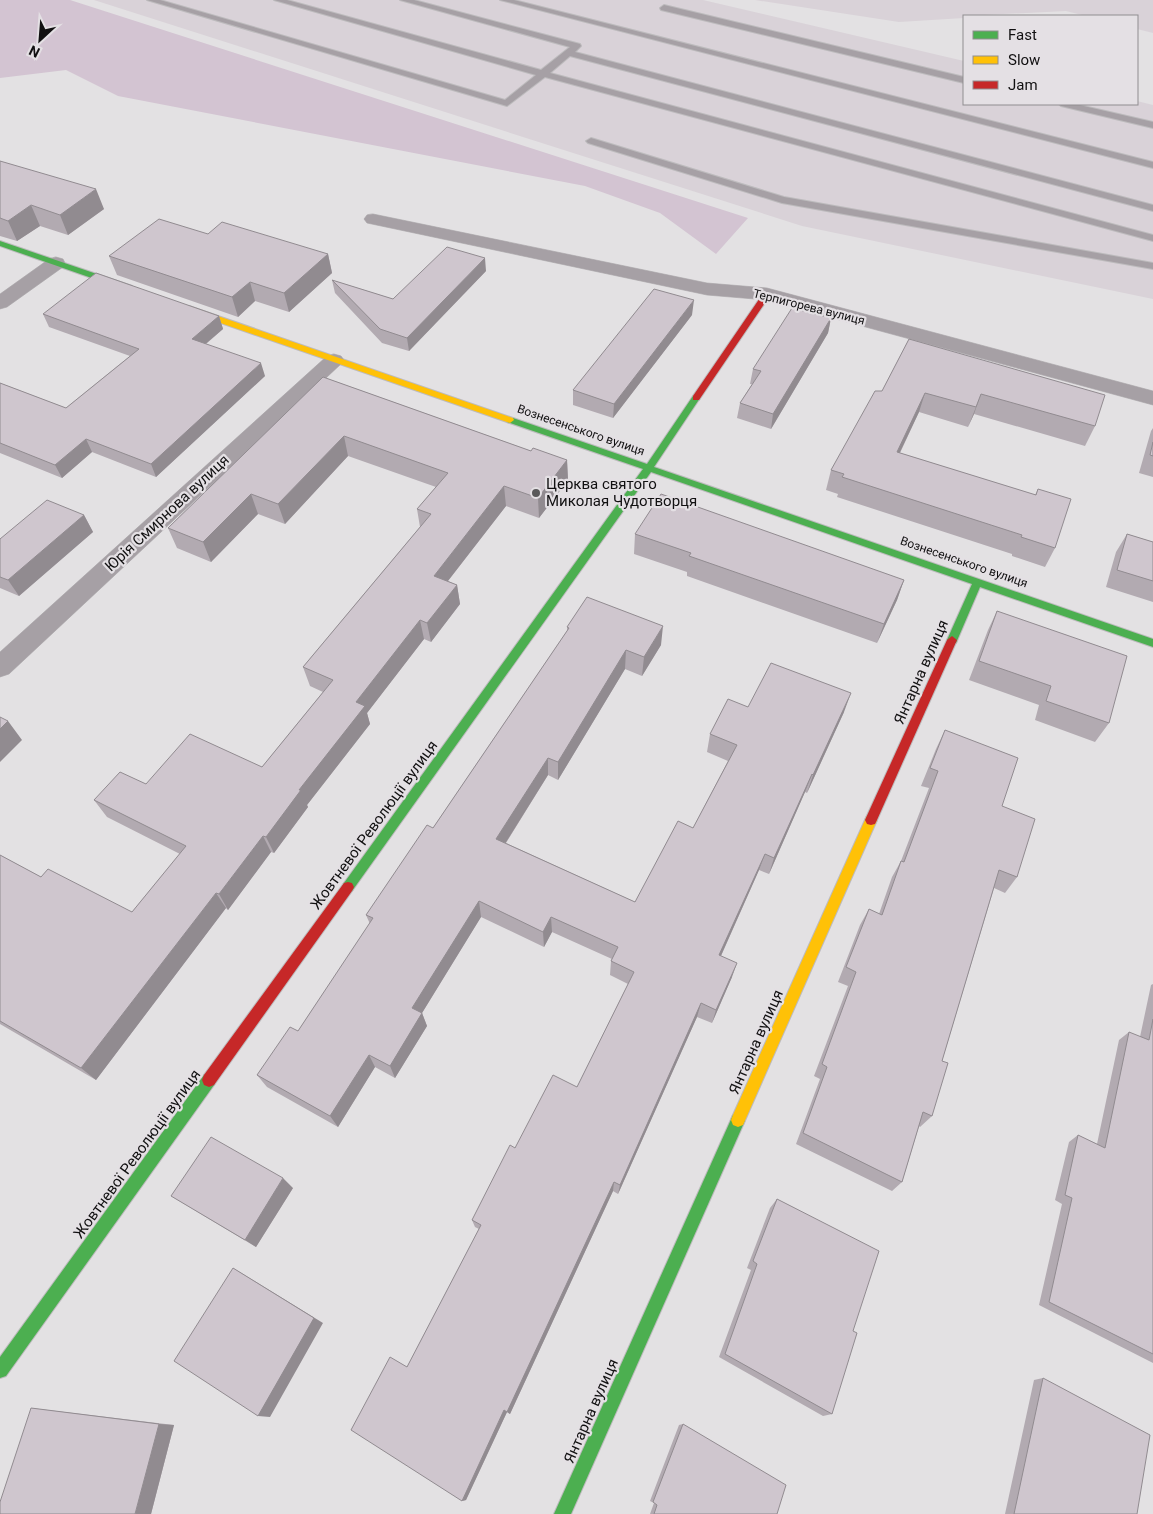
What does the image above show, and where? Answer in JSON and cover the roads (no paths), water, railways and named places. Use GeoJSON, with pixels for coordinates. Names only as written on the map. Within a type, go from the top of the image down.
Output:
{"type":"FeatureCollection","features":[{"type":"Feature","properties":{"kind":"street","name":"Терпигорева вулиця"},"geometry":{"type":"LineString","coordinates":[[373,219],[707,290],[737,290],[767,294],[1153,398]]}},
{"type":"Feature","properties":{"kind":"street"},"geometry":{"type":"LineString","coordinates":[[0,243],[140,292]]}},
{"type":"Feature","properties":{"kind":"street"},"geometry":{"type":"LineString","coordinates":[[0,303],[56,263]]}},
{"type":"Feature","properties":{"kind":"street","name":"Жовтневої Революції вулиця"},"geometry":{"type":"LineString","coordinates":[[0,1370],[649,468],[767,294]]}},
{"type":"Feature","properties":{"kind":"street","name":"Вознесенського вулиця"},"geometry":{"type":"LineString","coordinates":[[176,305],[1153,643]]}},
{"type":"Feature","properties":{"kind":"street","name":"Юрія Смирнова вулиця"},"geometry":{"type":"LineString","coordinates":[[0,667],[334,360]]}},
{"type":"Feature","properties":{"kind":"street","name":"Янтарна вулиця"},"geometry":{"type":"LineString","coordinates":[[562,1514],[978,582]]}},
{"type":"Feature","properties":{"kind":"lane"},"geometry":{"type":"LineString","coordinates":[[151,0],[507,103],[577,46],[404,0]]}},
{"type":"Feature","properties":{"kind":"lane"},"geometry":{"type":"LineString","coordinates":[[278,0],[544,74],[1153,238]]}},
{"type":"Feature","properties":{"kind":"lane"},"geometry":{"type":"LineString","coordinates":[[504,0],[1153,165]]}},
{"type":"Feature","properties":{"kind":"lane"},"geometry":{"type":"LineString","coordinates":[[664,8],[963,80]]}},
{"type":"Feature","properties":{"kind":"lane"},"geometry":{"type":"LineString","coordinates":[[570,53],[1153,208]]}},
{"type":"Feature","properties":{"kind":"lane"},"geometry":{"type":"LineString","coordinates":[[1068,105],[1153,125]]}},
{"type":"Feature","properties":{"kind":"lane"},"geometry":{"type":"LineString","coordinates":[[591,141],[782,200],[1153,266]]}},
{"type":"Feature","properties":{"kind":"place","name":"Церква святого Миколая Чудотворця"},"geometry":{"type":"Point","coordinates":[536,493]}}]}
